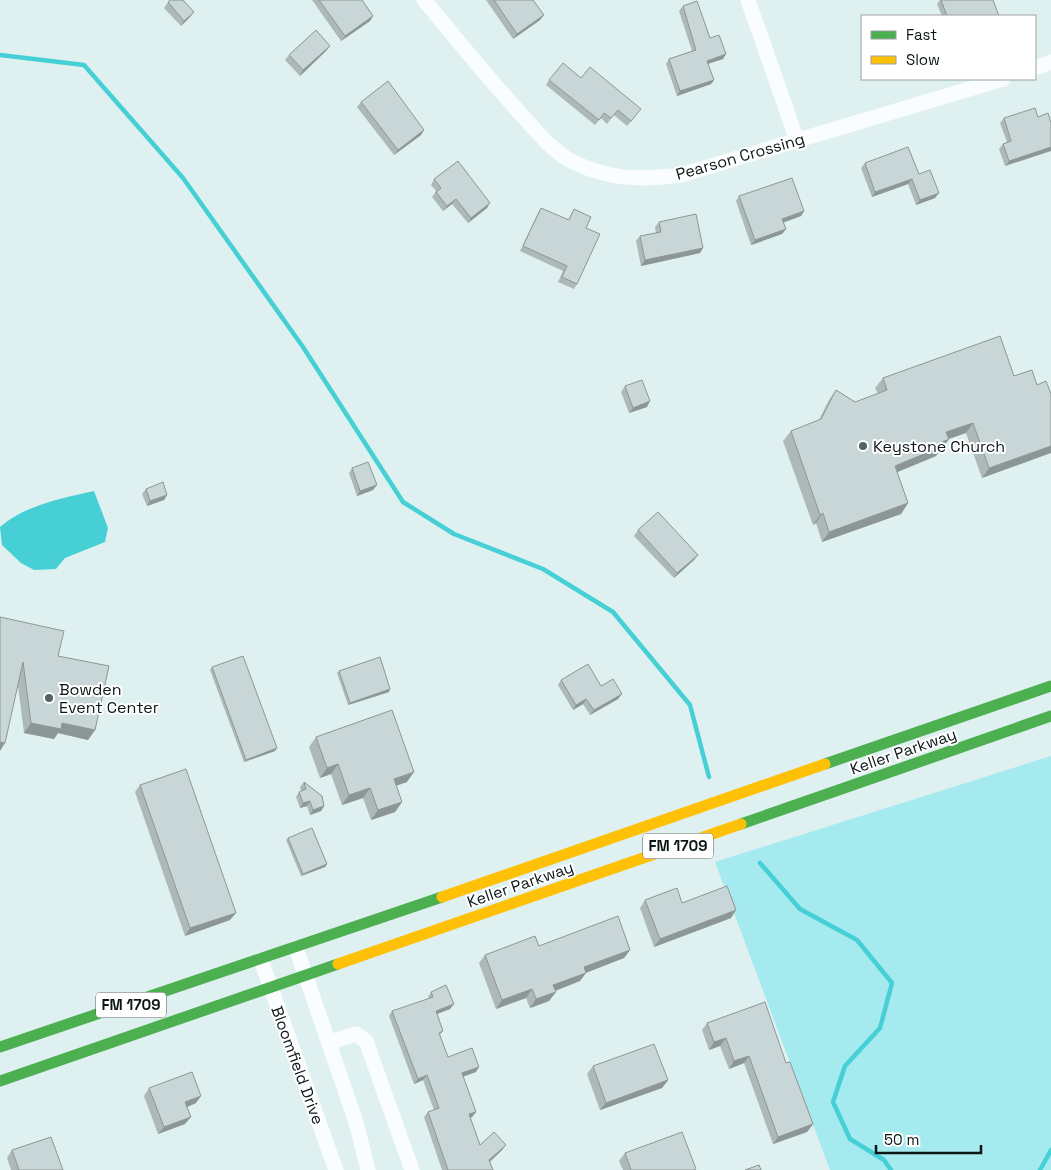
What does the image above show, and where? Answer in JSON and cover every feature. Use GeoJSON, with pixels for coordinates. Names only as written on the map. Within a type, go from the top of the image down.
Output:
{"type":"FeatureCollection","features":[{"type":"Feature","properties":{"kind":"main road","name":"Keller Parkway"},"geometry":{"type":"LineString","coordinates":[[0,1081],[305,976],[883,760],[1051,686]]}},
{"type":"Feature","properties":{"kind":"main road","name":"Keller Parkway"},"geometry":{"type":"LineString","coordinates":[[0,1047],[296,948],[883,760],[1051,716]]}},
{"type":"Feature","properties":{"kind":"street","name":"Pearson Crossing"},"geometry":{"type":"LineString","coordinates":[[424,0],[478,66],[541,136],[571,161],[601,173],[633,179],[681,175],[1000,80]]}},
{"type":"Feature","properties":{"kind":"street"},"geometry":{"type":"LineString","coordinates":[[748,0],[797,140]]}},
{"type":"Feature","properties":{"kind":"street"},"geometry":{"type":"LineString","coordinates":[[1036,68],[1051,62]]}},
{"type":"Feature","properties":{"kind":"street"},"geometry":{"type":"LineString","coordinates":[[296,948],[356,1122],[368,1170]]}},
{"type":"Feature","properties":{"kind":"street","name":"Bloomfield Drive"},"geometry":{"type":"LineString","coordinates":[[261,960],[336,1170]]}},
{"type":"Feature","properties":{"kind":"street"},"geometry":{"type":"LineString","coordinates":[[330,1042],[356,1034],[366,1041],[412,1170]]}},
{"type":"Feature","properties":{"kind":"shaded area"},"geometry":{"type":"Polygon","coordinates":[[[94,491],[108,528],[105,542],[65,558],[56,569],[34,570],[21,563],[2,545],[0,527],[10,519],[45,503],[94,491]]]}},
{"type":"Feature","properties":{"kind":"shaded area"},"geometry":{"type":"Polygon","coordinates":[[[1051,756],[1051,1170],[830,1170],[715,862],[1051,756]]]}},
{"type":"Feature","properties":{"kind":"building"},"geometry":{"type":"Polygon","coordinates":[[[170,0],[183,0],[194,12],[184,21],[168,2],[170,0]]]}},
{"type":"Feature","properties":{"kind":"building"},"geometry":{"type":"Polygon","coordinates":[[[319,0],[362,0],[373,16],[345,36],[319,0]]]}},
{"type":"Feature","properties":{"kind":"building"},"geometry":{"type":"Polygon","coordinates":[[[494,0],[533,0],[544,15],[517,34],[494,0]]]}},
{"type":"Feature","properties":{"kind":"building"},"geometry":{"type":"Polygon","coordinates":[[[941,0],[993,0],[999,15],[947,15],[941,0]]]}},
{"type":"Feature","properties":{"kind":"building"},"geometry":{"type":"Polygon","coordinates":[[[697,1],[710,38],[719,35],[726,54],[707,61],[714,80],[680,91],[669,59],[696,50],[683,6],[697,1]]]}},
{"type":"Feature","properties":{"kind":"building"},"geometry":{"type":"Polygon","coordinates":[[[316,30],[330,46],[303,70],[289,55],[316,30]]]}},
{"type":"Feature","properties":{"kind":"building"},"geometry":{"type":"Polygon","coordinates":[[[563,63],[581,78],[590,67],[641,109],[631,121],[618,110],[611,118],[604,113],[599,120],[549,80],[563,63]]]}},
{"type":"Feature","properties":{"kind":"building"},"geometry":{"type":"Polygon","coordinates":[[[388,81],[424,130],[398,150],[361,102],[388,81]]]}},
{"type":"Feature","properties":{"kind":"building"},"geometry":{"type":"Polygon","coordinates":[[[1035,108],[1038,117],[1048,113],[1051,123],[1051,147],[1009,161],[1003,144],[1011,141],[1004,118],[1035,108]]]}},
{"type":"Feature","properties":{"kind":"building"},"geometry":{"type":"Polygon","coordinates":[[[908,147],[919,174],[930,170],[939,193],[920,200],[912,179],[875,192],[865,163],[908,147]]]}},
{"type":"Feature","properties":{"kind":"building"},"geometry":{"type":"Polygon","coordinates":[[[458,161],[490,203],[471,218],[456,199],[447,206],[436,192],[441,188],[434,179],[458,161]]]}},
{"type":"Feature","properties":{"kind":"building"},"geometry":{"type":"Polygon","coordinates":[[[792,178],[804,211],[782,219],[786,229],[755,240],[739,196],[792,178]]]}},
{"type":"Feature","properties":{"kind":"building"},"geometry":{"type":"Polygon","coordinates":[[[541,208],[569,220],[574,209],[591,217],[586,228],[600,234],[577,284],[562,277],[567,266],[523,246],[541,208]]]}},
{"type":"Feature","properties":{"kind":"building"},"geometry":{"type":"Polygon","coordinates":[[[696,214],[703,248],[645,260],[640,236],[661,232],[659,222],[696,214]]]}},
{"type":"Feature","properties":{"kind":"building","name":"Keystone Church"},"geometry":{"type":"Polygon","coordinates":[[[1000,336],[1014,376],[1032,370],[1037,385],[1046,381],[1051,394],[1051,446],[989,468],[973,423],[946,432],[949,439],[942,442],[943,446],[895,466],[908,503],[829,532],[823,513],[820,515],[791,431],[821,419],[836,390],[855,402],[887,390],[883,378],[1000,336]]]}},
{"type":"Feature","properties":{"kind":"building"},"geometry":{"type":"Polygon","coordinates":[[[642,380],[650,401],[633,408],[625,386],[642,380]]]}},
{"type":"Feature","properties":{"kind":"building"},"geometry":{"type":"Polygon","coordinates":[[[368,462],[377,485],[360,491],[352,468],[368,462]]]}},
{"type":"Feature","properties":{"kind":"building"},"geometry":{"type":"Polygon","coordinates":[[[163,482],[167,495],[150,501],[146,489],[163,482]]]}},
{"type":"Feature","properties":{"kind":"building"},"geometry":{"type":"Polygon","coordinates":[[[658,512],[698,555],[677,573],[638,530],[658,512]]]}},
{"type":"Feature","properties":{"kind":"building","name":"Bowden Event Center"},"geometry":{"type":"Polygon","coordinates":[[[0,617],[64,631],[58,656],[109,666],[95,730],[62,723],[61,729],[31,723],[23,662],[5,743],[0,742],[0,617]]]}},
{"type":"Feature","properties":{"kind":"building"},"geometry":{"type":"Polygon","coordinates":[[[243,656],[277,748],[246,760],[212,667],[243,656]]]}},
{"type":"Feature","properties":{"kind":"building"},"geometry":{"type":"Polygon","coordinates":[[[380,657],[390,689],[350,703],[339,671],[380,657]]]}},
{"type":"Feature","properties":{"kind":"building"},"geometry":{"type":"Polygon","coordinates":[[[588,664],[601,686],[613,679],[622,694],[594,710],[586,699],[576,705],[561,680],[588,664]]]}},
{"type":"Feature","properties":{"kind":"building"},"geometry":{"type":"Polygon","coordinates":[[[392,710],[414,772],[394,779],[402,802],[378,810],[370,788],[349,795],[338,764],[327,768],[316,737],[392,710]]]}},
{"type":"Feature","properties":{"kind":"building"},"geometry":{"type":"Polygon","coordinates":[[[186,769],[236,913],[190,928],[140,785],[186,769]]]}},
{"type":"Feature","properties":{"kind":"building"},"geometry":{"type":"Polygon","coordinates":[[[304,782],[322,796],[324,806],[313,810],[310,801],[303,803],[299,792],[306,789],[304,782]]]}},
{"type":"Feature","properties":{"kind":"building"},"geometry":{"type":"Polygon","coordinates":[[[312,828],[327,864],[303,874],[288,838],[312,828]]]}},
{"type":"Feature","properties":{"kind":"building"},"geometry":{"type":"Polygon","coordinates":[[[727,886],[736,910],[660,939],[645,900],[677,888],[682,903],[727,886]]]}},
{"type":"Feature","properties":{"kind":"building"},"geometry":{"type":"Polygon","coordinates":[[[618,916],[630,950],[584,967],[586,973],[553,985],[556,992],[536,999],[532,989],[502,1000],[485,955],[535,936],[539,946],[618,916]]]}},
{"type":"Feature","properties":{"kind":"building"},"geometry":{"type":"Polygon","coordinates":[[[446,985],[454,1004],[436,1011],[443,1031],[439,1033],[448,1057],[472,1048],[479,1067],[462,1073],[476,1112],[469,1114],[480,1145],[494,1132],[506,1145],[489,1160],[493,1170],[448,1170],[428,1112],[439,1108],[427,1075],[418,1079],[392,1011],[433,997],[431,992],[446,985]]]}},
{"type":"Feature","properties":{"kind":"building"},"geometry":{"type":"Polygon","coordinates":[[[765,1002],[786,1063],[790,1062],[813,1124],[778,1137],[749,1056],[734,1061],[726,1038],[714,1042],[707,1023],[765,1002]]]}},
{"type":"Feature","properties":{"kind":"building"},"geometry":{"type":"Polygon","coordinates":[[[654,1044],[668,1080],[606,1103],[593,1066],[654,1044]]]}},
{"type":"Feature","properties":{"kind":"building"},"geometry":{"type":"Polygon","coordinates":[[[192,1072],[201,1096],[185,1102],[191,1117],[164,1127],[149,1088],[192,1072]]]}},
{"type":"Feature","properties":{"kind":"building"},"geometry":{"type":"Polygon","coordinates":[[[682,1132],[696,1169],[631,1170],[625,1153],[682,1132]]]}},
{"type":"Feature","properties":{"kind":"building"},"geometry":{"type":"Polygon","coordinates":[[[51,1137],[63,1170],[19,1170],[12,1150],[51,1137]]]}},
{"type":"Feature","properties":{"kind":"building"},"geometry":{"type":"Polygon","coordinates":[[[759,1165],[761,1170],[745,1170],[759,1165]]]}},
{"type":"Feature","properties":{"kind":"waterway"},"geometry":{"type":"LineString","coordinates":[[0,55],[84,65],[183,178],[303,347],[403,502],[454,534],[543,569],[613,612],[690,705],[709,777]]}},
{"type":"Feature","properties":{"kind":"waterway"},"geometry":{"type":"LineString","coordinates":[[760,863],[800,909],[857,940],[892,983],[880,1028],[845,1066],[833,1102],[850,1139],[884,1160],[891,1170]]}},
{"type":"Feature","properties":{"kind":"waterway"},"geometry":{"type":"LineString","coordinates":[[1040,1170],[1051,1150]]}},
{"type":"Feature","properties":{"kind":"traffic: fast"},"geometry":{"type":"LineString","coordinates":[[825,764],[1051,686]]}},
{"type":"Feature","properties":{"kind":"traffic: fast"},"geometry":{"type":"LineString","coordinates":[[741,824],[1051,716]]}},
{"type":"Feature","properties":{"kind":"traffic: fast"},"geometry":{"type":"LineString","coordinates":[[0,1047],[442,897]]}},
{"type":"Feature","properties":{"kind":"traffic: fast"},"geometry":{"type":"LineString","coordinates":[[0,1081],[338,964]]}},
{"type":"Feature","properties":{"kind":"traffic: slow"},"geometry":{"type":"LineString","coordinates":[[442,897],[825,764]]}},
{"type":"Feature","properties":{"kind":"traffic: slow"},"geometry":{"type":"LineString","coordinates":[[338,964],[741,824]]}},
{"type":"Feature","properties":{"kind":"place","name":"Keystone Church"},"geometry":{"type":"Point","coordinates":[863,446]}},
{"type":"Feature","properties":{"kind":"place","name":"Bowden Event Center"},"geometry":{"type":"Point","coordinates":[49,698]}}]}
